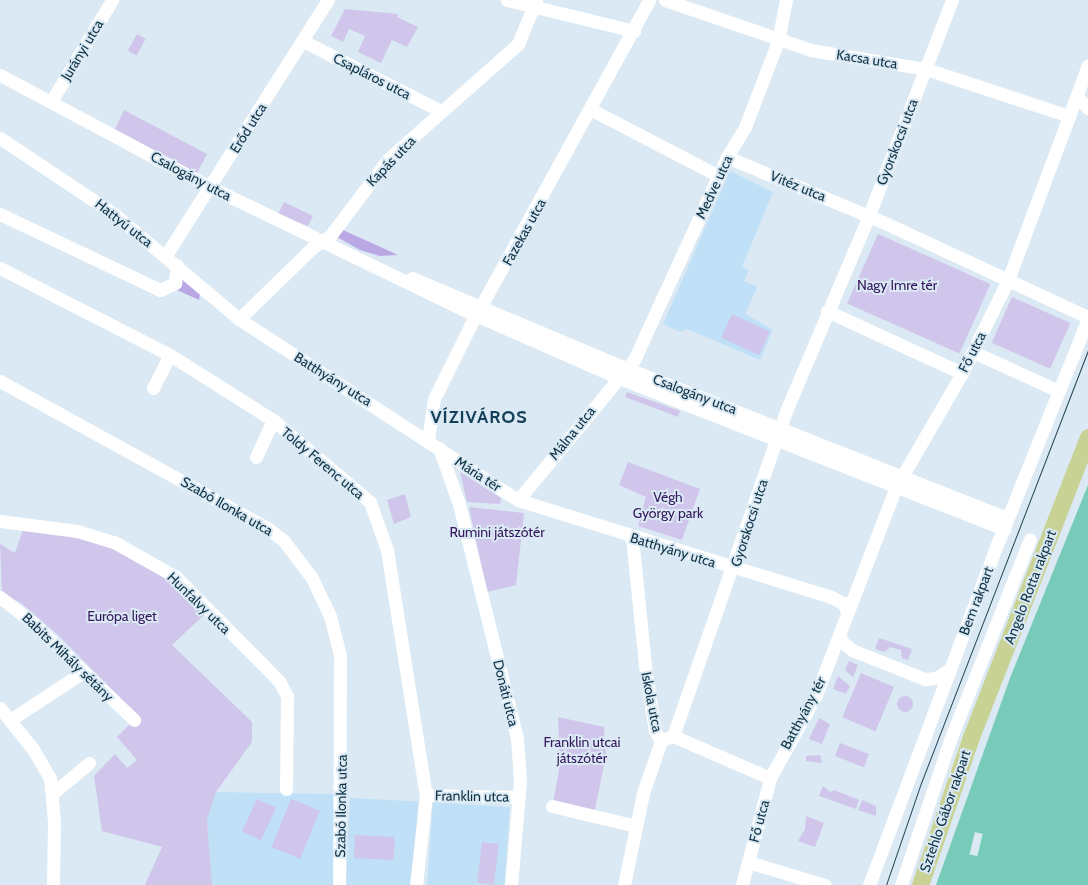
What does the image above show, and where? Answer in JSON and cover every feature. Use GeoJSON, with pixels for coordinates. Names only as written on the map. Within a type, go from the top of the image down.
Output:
{"type":"FeatureCollection","features":[{"type":"Feature","properties":{"kind":"main road","name":"Angelo Rotta rakpart"},"geometry":{"type":"LineString","coordinates":[[971,736],[1088,437]]}},
{"type":"Feature","properties":{"kind":"main road","name":"Sztehlo Gábor rakpart"},"geometry":{"type":"LineString","coordinates":[[920,885],[971,736]]}},
{"type":"Feature","properties":{"kind":"street","name":"Jurányi utca"},"geometry":{"type":"LineString","coordinates":[[52,100],[112,0]]}},
{"type":"Feature","properties":{"kind":"street","name":"Erőd utca"},"geometry":{"type":"LineString","coordinates":[[166,255],[210,188],[328,0]]}},
{"type":"Feature","properties":{"kind":"street"},"geometry":{"type":"LineString","coordinates":[[507,0],[535,2],[634,31]]}},
{"type":"Feature","properties":{"kind":"street","name":"Fazekas utca"},"geometry":{"type":"LineString","coordinates":[[428,439],[434,398],[480,310],[592,110],[649,0]]}},
{"type":"Feature","properties":{"kind":"street","name":"Kacsa utca"},"geometry":{"type":"LineString","coordinates":[[665,0],[778,41],[811,50],[926,69],[1069,116]]}},
{"type":"Feature","properties":{"kind":"street","name":"Medve utca"},"geometry":{"type":"LineString","coordinates":[[627,368],[634,360],[727,157],[745,127],[778,41],[786,0]]}},
{"type":"Feature","properties":{"kind":"street","name":"Gyorskocsi utca"},"geometry":{"type":"LineString","coordinates":[[869,215],[952,0]]}},
{"type":"Feature","properties":{"kind":"street","name":"Kapás utca"},"geometry":{"type":"LineString","coordinates":[[239,319],[322,241],[335,231],[388,159],[518,44],[535,2]]}},
{"type":"Feature","properties":{"kind":"street","name":"Csapláros utca"},"geometry":{"type":"LineString","coordinates":[[303,41],[441,111]]}},
{"type":"Feature","properties":{"kind":"street","name":"Fő utca"},"geometry":{"type":"LineString","coordinates":[[840,632],[899,481],[962,373],[1008,280],[1088,65]]}},
{"type":"Feature","properties":{"kind":"street","name":"Csalogány utca"},"geometry":{"type":"LineString","coordinates":[[0,75],[52,100],[210,188],[322,241],[383,272],[437,286],[480,310],[618,378],[779,433]]}},
{"type":"Feature","properties":{"kind":"street"},"geometry":{"type":"LineString","coordinates":[[1077,97],[1088,108]]}},
{"type":"Feature","properties":{"kind":"street"},"geometry":{"type":"LineString","coordinates":[[592,110],[718,176]]}},
{"type":"Feature","properties":{"kind":"street","name":"Hattyú utca"},"geometry":{"type":"LineString","coordinates":[[0,138],[70,182],[166,255],[239,319]]}},
{"type":"Feature","properties":{"kind":"street","name":"Vitéz utca"},"geometry":{"type":"LineString","coordinates":[[727,157],[869,215]]}},
{"type":"Feature","properties":{"kind":"street"},"geometry":{"type":"LineString","coordinates":[[0,214],[160,290],[175,283],[177,266]]}},
{"type":"Feature","properties":{"kind":"street"},"geometry":{"type":"LineString","coordinates":[[962,373],[827,311],[869,215],[1088,318]]}},
{"type":"Feature","properties":{"kind":"street","name":"Toldy Ferenc utca"},"geometry":{"type":"LineString","coordinates":[[0,268],[170,355],[273,420],[370,502],[387,550],[426,795],[416,885]]}},
{"type":"Feature","properties":{"kind":"street","name":"Csalogány utca"},"geometry":{"type":"LineString","coordinates":[[480,310],[627,368],[779,433],[1006,524]]}},
{"type":"Feature","properties":{"kind":"street","name":"Gyorskocsi utca"},"geometry":{"type":"LineString","coordinates":[[667,738],[734,568],[779,433],[827,311]]}},
{"type":"Feature","properties":{"kind":"street","name":"Bem rakpart"},"geometry":{"type":"LineString","coordinates":[[869,885],[1006,524],[1088,318]]}},
{"type":"Feature","properties":{"kind":"street","name":"Batthyány utca"},"geometry":{"type":"LineString","coordinates":[[239,319],[428,439]]}},
{"type":"Feature","properties":{"kind":"street"},"geometry":{"type":"LineString","coordinates":[[973,352],[1059,391]]}},
{"type":"Feature","properties":{"kind":"street"},"geometry":{"type":"LineString","coordinates":[[153,388],[170,355]]}},
{"type":"Feature","properties":{"kind":"street","name":"Málna utca"},"geometry":{"type":"LineString","coordinates":[[518,500],[599,400],[627,368]]}},
{"type":"Feature","properties":{"kind":"street","name":"Szabó Ilonka utca"},"geometry":{"type":"LineString","coordinates":[[0,382],[267,528],[284,541],[312,578],[330,616],[340,655],[339,885]]}},
{"type":"Feature","properties":{"kind":"street"},"geometry":{"type":"LineString","coordinates":[[256,457],[273,420]]}},
{"type":"Feature","properties":{"kind":"street","name":"Mária tér"},"geometry":{"type":"LineString","coordinates":[[428,439],[518,500]]}},
{"type":"Feature","properties":{"kind":"street","name":"Mária tér"},"geometry":{"type":"LineString","coordinates":[[439,447],[459,504]]}},
{"type":"Feature","properties":{"kind":"street","name":"Batthyány utca"},"geometry":{"type":"LineString","coordinates":[[518,500],[632,537],[830,597],[843,604],[847,611]]}},
{"type":"Feature","properties":{"kind":"street","name":"Donáti utca"},"geometry":{"type":"LineString","coordinates":[[459,504],[517,738],[519,797],[511,885]]}},
{"type":"Feature","properties":{"kind":"street","name":"Hunfalvy utca"},"geometry":{"type":"LineString","coordinates":[[0,521],[77,531],[114,542],[176,577],[279,681],[287,696],[286,789]]}},
{"type":"Feature","properties":{"kind":"street","name":"Iskola utca"},"geometry":{"type":"LineString","coordinates":[[624,885],[636,826],[650,771],[667,738],[655,731],[646,675],[632,537]]}},
{"type":"Feature","properties":{"kind":"street"},"geometry":{"type":"LineString","coordinates":[[901,885],[950,740],[1030,539]]}},
{"type":"Feature","properties":{"kind":"street","name":"Babits Mihály sétány"},"geometry":{"type":"LineString","coordinates":[[0,597],[17,608],[134,720]]}},
{"type":"Feature","properties":{"kind":"street"},"geometry":{"type":"LineString","coordinates":[[840,632],[841,641],[852,650],[925,679],[936,678],[950,669]]}},
{"type":"Feature","properties":{"kind":"street","name":"Batthyány tér"},"geometry":{"type":"LineString","coordinates":[[779,758],[816,694],[840,632]]}},
{"type":"Feature","properties":{"kind":"street"},"geometry":{"type":"LineString","coordinates":[[10,720],[83,672]]}},
{"type":"Feature","properties":{"kind":"street"},"geometry":{"type":"LineString","coordinates":[[0,708],[45,766],[53,793],[53,885]]}},
{"type":"Feature","properties":{"kind":"street"},"geometry":{"type":"LineString","coordinates":[[667,738],[770,778]]}},
{"type":"Feature","properties":{"kind":"street","name":"Fő utca"},"geometry":{"type":"LineString","coordinates":[[742,885],[770,778],[779,758]]}},
{"type":"Feature","properties":{"kind":"street"},"geometry":{"type":"LineString","coordinates":[[53,793],[89,763]]}},
{"type":"Feature","properties":{"kind":"street","name":"Franklin utca"},"geometry":{"type":"LineString","coordinates":[[426,795],[519,797]]}},
{"type":"Feature","properties":{"kind":"street"},"geometry":{"type":"LineString","coordinates":[[552,806],[636,826]]}},
{"type":"Feature","properties":{"kind":"street"},"geometry":{"type":"LineString","coordinates":[[748,862],[825,885]]}},
{"type":"Feature","properties":{"kind":"shaded area"},"geometry":{"type":"Polygon","coordinates":[[[730,171],[773,192],[742,267],[749,270],[744,281],[757,287],[745,314],[773,330],[760,360],[687,329],[680,332],[663,324],[730,171]]]}},
{"type":"Feature","properties":{"kind":"shaded area"},"geometry":{"type":"Polygon","coordinates":[[[343,230],[398,255],[380,256],[360,250],[335,236],[343,230]]]}},
{"type":"Feature","properties":{"kind":"shaded area"},"geometry":{"type":"Polygon","coordinates":[[[183,279],[200,294],[199,300],[177,290],[183,279]]]}},
{"type":"Feature","properties":{"kind":"shaded area"},"geometry":{"type":"Polygon","coordinates":[[[1088,485],[1088,885],[936,885],[1010,678],[1088,485]]]}},
{"type":"Feature","properties":{"kind":"shaded area"},"geometry":{"type":"Polygon","coordinates":[[[216,792],[334,794],[333,885],[212,885],[207,820],[216,792]]]}},
{"type":"Feature","properties":{"kind":"shaded area"},"geometry":{"type":"Polygon","coordinates":[[[350,798],[418,802],[414,885],[345,885],[350,798]]]}},
{"type":"Feature","properties":{"kind":"shaded area"},"geometry":{"type":"Polygon","coordinates":[[[433,802],[510,807],[504,885],[427,885],[433,802]]]}},
{"type":"Feature","properties":{"kind":"green space"},"geometry":{"type":"Polygon","coordinates":[[[345,9],[398,14],[397,17],[418,27],[407,47],[392,40],[381,63],[358,52],[365,36],[349,29],[343,42],[331,36],[345,9]]]}},
{"type":"Feature","properties":{"kind":"green space"},"geometry":{"type":"Polygon","coordinates":[[[137,34],[146,39],[137,55],[128,51],[137,34]]]}},
{"type":"Feature","properties":{"kind":"green space"},"geometry":{"type":"Polygon","coordinates":[[[124,110],[207,154],[196,175],[117,131],[115,129],[124,110]]]}},
{"type":"Feature","properties":{"kind":"green space"},"geometry":{"type":"Polygon","coordinates":[[[284,202],[313,216],[308,226],[278,214],[284,202]]]}},
{"type":"Feature","properties":{"kind":"green space","name":"Nagy Imre tér"},"geometry":{"type":"Polygon","coordinates":[[[878,234],[990,284],[959,353],[847,303],[878,234]]]}},
{"type":"Feature","properties":{"kind":"green space"},"geometry":{"type":"Polygon","coordinates":[[[1012,297],[1070,323],[1050,369],[992,343],[1012,297]]]}},
{"type":"Feature","properties":{"kind":"green space"},"geometry":{"type":"Polygon","coordinates":[[[732,314],[770,332],[759,355],[721,338],[732,314]]]}},
{"type":"Feature","properties":{"kind":"green space"},"geometry":{"type":"Polygon","coordinates":[[[627,392],[680,411],[678,417],[625,397],[627,392]]]}},
{"type":"Feature","properties":{"kind":"green space","name":"Végh György park"},"geometry":{"type":"Polygon","coordinates":[[[628,462],[700,489],[682,540],[638,526],[646,497],[619,485],[628,462]]]}},
{"type":"Feature","properties":{"kind":"green space"},"geometry":{"type":"Polygon","coordinates":[[[460,472],[501,498],[500,504],[467,502],[460,472]]]}},
{"type":"Feature","properties":{"kind":"green space"},"geometry":{"type":"Polygon","coordinates":[[[405,494],[411,517],[394,524],[387,500],[405,494]]]}},
{"type":"Feature","properties":{"kind":"green space","name":"Rumini játszótér"},"geometry":{"type":"Polygon","coordinates":[[[469,507],[524,513],[516,585],[487,592],[469,507]]]}},
{"type":"Feature","properties":{"kind":"green space","name":"Európa liget"},"geometry":{"type":"Polygon","coordinates":[[[24,527],[77,535],[113,547],[172,581],[205,614],[172,645],[252,722],[252,742],[216,792],[207,820],[212,885],[145,885],[162,847],[102,831],[94,776],[115,754],[127,768],[137,760],[117,737],[138,716],[58,635],[21,603],[2,593],[0,544],[15,553],[24,527]]]}},
{"type":"Feature","properties":{"kind":"green space"},"geometry":{"type":"Polygon","coordinates":[[[879,638],[912,649],[908,660],[902,658],[901,650],[890,647],[885,652],[875,649],[879,638]]]}},
{"type":"Feature","properties":{"kind":"green space"},"geometry":{"type":"Polygon","coordinates":[[[849,661],[858,665],[853,677],[845,670],[849,661]]]}},
{"type":"Feature","properties":{"kind":"green space"},"geometry":{"type":"Polygon","coordinates":[[[861,673],[894,687],[875,731],[842,717],[861,673]]]}},
{"type":"Feature","properties":{"kind":"green space"},"geometry":{"type":"Polygon","coordinates":[[[838,676],[850,686],[846,694],[833,689],[838,676]]]}},
{"type":"Feature","properties":{"kind":"green space"},"geometry":{"type":"Polygon","coordinates":[[[902,696],[908,696],[913,701],[911,710],[908,712],[902,712],[897,707],[897,701],[902,696]]]}},
{"type":"Feature","properties":{"kind":"green space","name":"Franklin utcai játszótér"},"geometry":{"type":"Polygon","coordinates":[[[558,717],[604,727],[606,755],[594,814],[553,803],[560,764],[558,717]]]}},
{"type":"Feature","properties":{"kind":"green space"},"geometry":{"type":"Polygon","coordinates":[[[819,718],[830,724],[822,744],[809,739],[819,718]]]}},
{"type":"Feature","properties":{"kind":"green space"},"geometry":{"type":"Polygon","coordinates":[[[840,743],[869,754],[864,767],[835,756],[840,743]]]}},
{"type":"Feature","properties":{"kind":"green space"},"geometry":{"type":"Polygon","coordinates":[[[820,755],[822,763],[806,761],[806,756],[820,755]]]}},
{"type":"Feature","properties":{"kind":"green space"},"geometry":{"type":"Polygon","coordinates":[[[823,786],[830,792],[834,790],[859,800],[856,809],[819,796],[823,786]]]}},
{"type":"Feature","properties":{"kind":"green space"},"geometry":{"type":"Polygon","coordinates":[[[257,799],[276,808],[261,841],[242,832],[257,799]]]}},
{"type":"Feature","properties":{"kind":"green space"},"geometry":{"type":"Polygon","coordinates":[[[291,799],[320,811],[300,859],[272,847],[291,799]]]}},
{"type":"Feature","properties":{"kind":"green space"},"geometry":{"type":"Polygon","coordinates":[[[862,800],[876,806],[876,816],[858,810],[862,800]]]}},
{"type":"Feature","properties":{"kind":"green space"},"geometry":{"type":"Polygon","coordinates":[[[806,816],[824,823],[815,847],[798,841],[805,829],[806,816]]]}},
{"type":"Feature","properties":{"kind":"green space"},"geometry":{"type":"Polygon","coordinates":[[[355,835],[395,837],[394,860],[354,858],[355,835]]]}},
{"type":"Feature","properties":{"kind":"green space"},"geometry":{"type":"Polygon","coordinates":[[[482,842],[499,844],[494,885],[477,883],[482,842]]]}},
{"type":"Feature","properties":{"kind":"pier"},"geometry":{"type":"Polygon","coordinates":[[[975,832],[983,834],[977,856],[969,854],[975,832]]]}},
{"type":"Feature","properties":{"kind":"tram line"},"geometry":{"type":"LineString","coordinates":[[886,885],[921,783],[1088,350]]}},
{"type":"Feature","properties":{"kind":"district","name":"VÍZIVÁROS"},"geometry":{"type":"Point","coordinates":[479,417]}}]}
